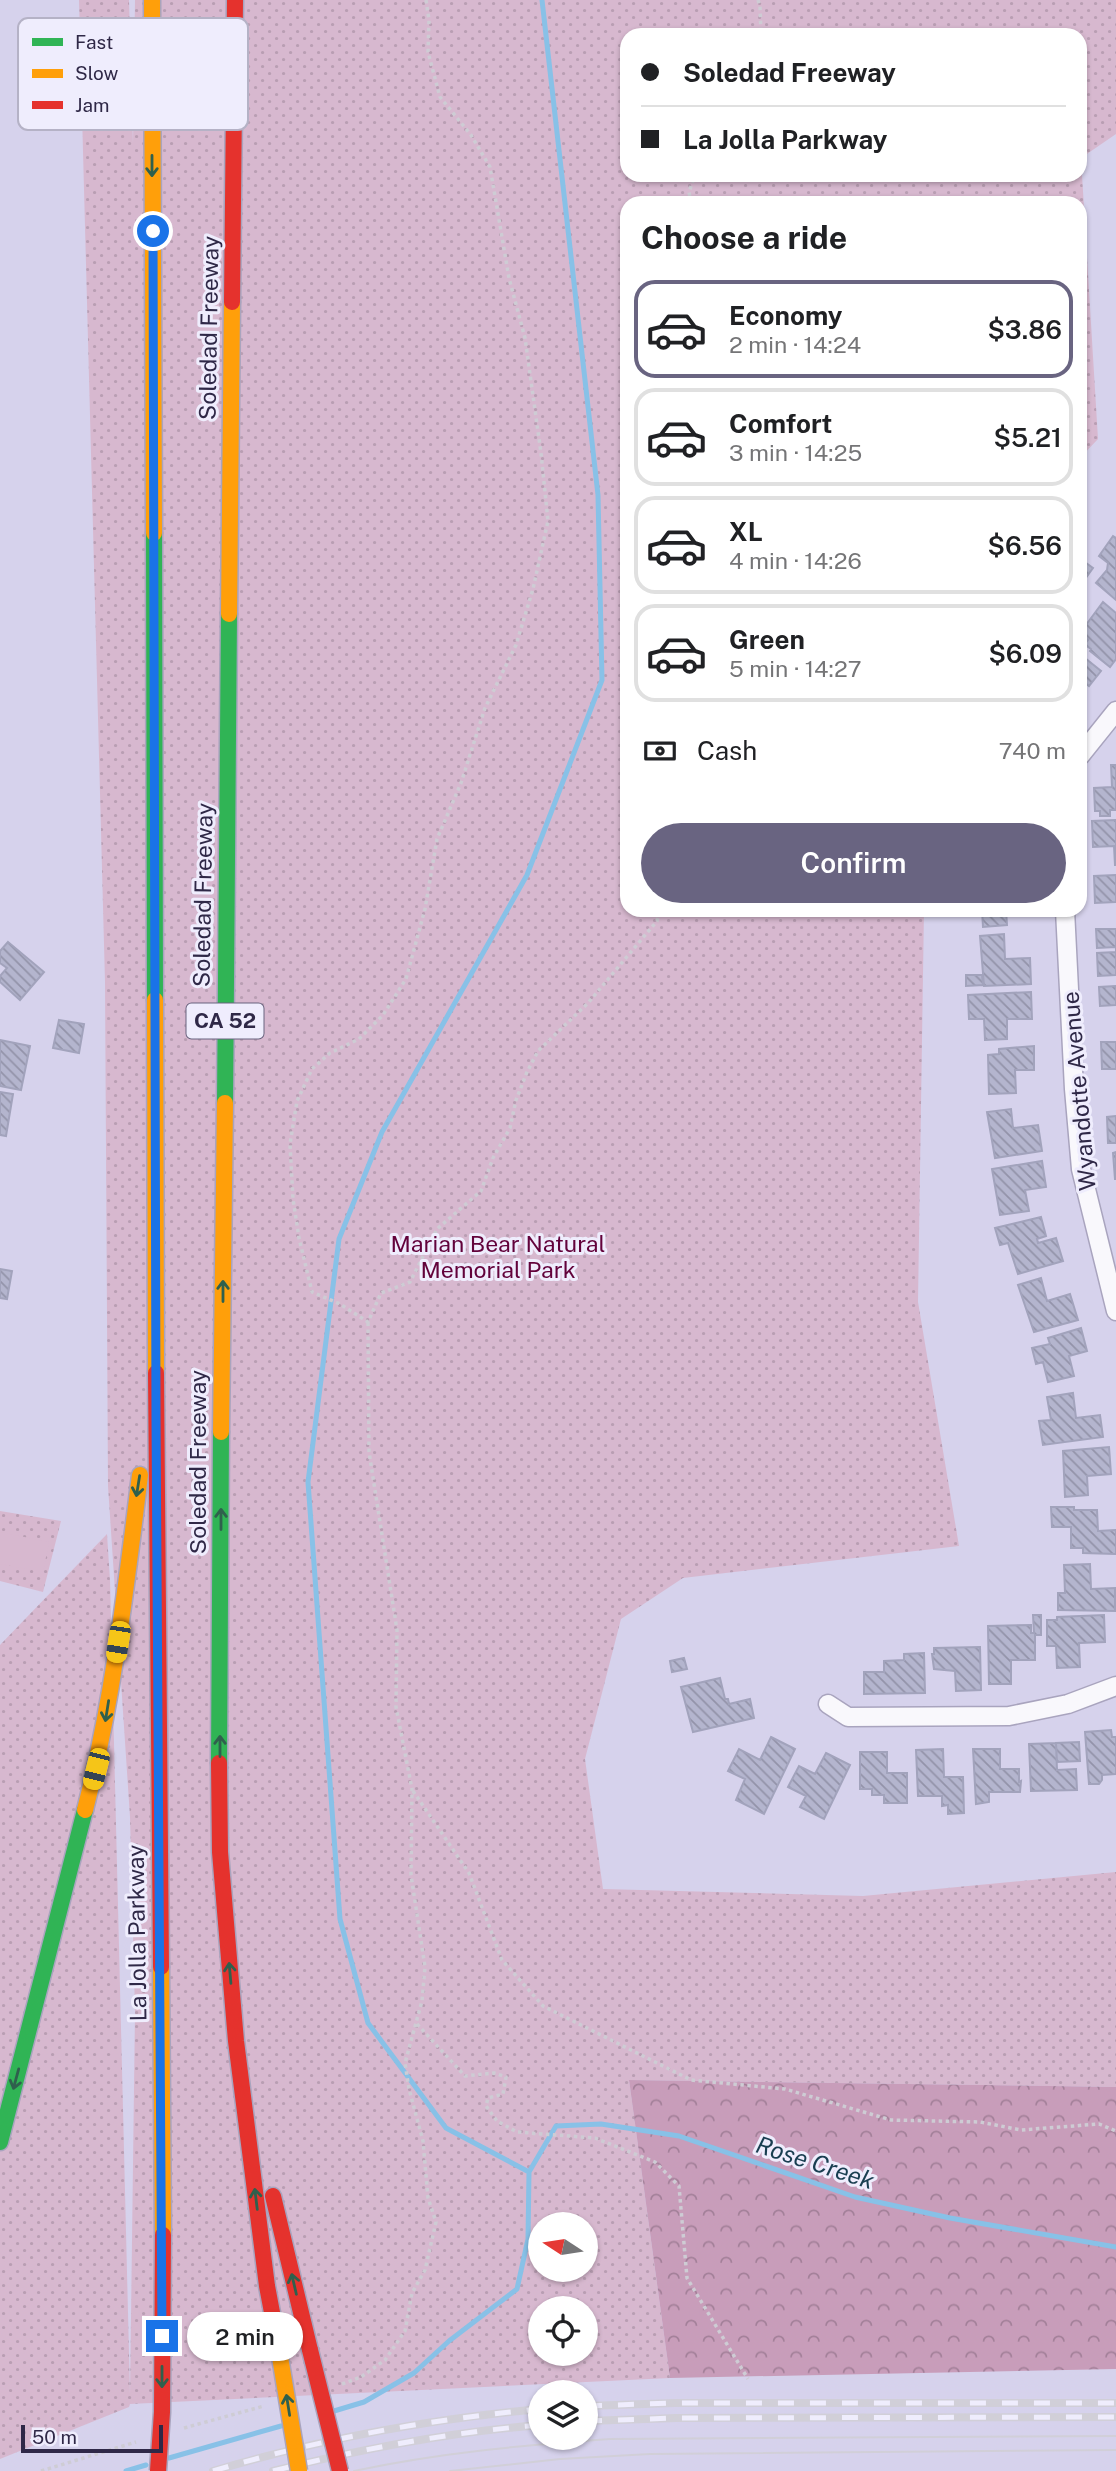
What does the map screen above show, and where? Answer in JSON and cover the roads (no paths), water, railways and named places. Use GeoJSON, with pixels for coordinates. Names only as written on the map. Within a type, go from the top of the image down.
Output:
{"type":"FeatureCollection","features":[{"type":"Feature","properties":{"kind":"highway","name":"Soledad Freeway"},"geometry":{"type":"LineString","coordinates":[[152,0],[152,18]]}},
{"type":"Feature","properties":{"kind":"highway","name":"Soledad Freeway"},"geometry":{"type":"LineString","coordinates":[[235,0],[235,18]]}},
{"type":"Feature","properties":{"kind":"highway","name":"Soledad Freeway"},"geometry":{"type":"LineString","coordinates":[[152,130],[156,1394]]}},
{"type":"Feature","properties":{"kind":"highway","name":"Soledad Freeway"},"geometry":{"type":"LineString","coordinates":[[234,130],[219,1706],[220,1852],[236,2041]]}},
{"type":"Feature","properties":{"kind":"highway"},"geometry":{"type":"LineString","coordinates":[[0,2142],[102,1744],[122,1616],[138,1486],[156,1394]]}},
{"type":"Feature","properties":{"kind":"highway","name":"La Jolla Parkway"},"geometry":{"type":"LineString","coordinates":[[156,1394],[163,2235],[162,2412],[158,2471]]}},
{"type":"Feature","properties":{"kind":"highway"},"geometry":{"type":"LineString","coordinates":[[0,2074],[52,1942]]}},
{"type":"Feature","properties":{"kind":"highway"},"geometry":{"type":"LineString","coordinates":[[236,2041],[267,2286],[299,2471]]}},
{"type":"Feature","properties":{"kind":"highway"},"geometry":{"type":"LineString","coordinates":[[236,2041],[340,2471]]}},
{"type":"Feature","properties":{"kind":"street"},"geometry":{"type":"LineString","coordinates":[[1087,747],[1116,711]]}},
{"type":"Feature","properties":{"kind":"street","name":"Wyandotte Avenue"},"geometry":{"type":"LineString","coordinates":[[1065,917],[1081,1169],[1116,1311]]}},
{"type":"Feature","properties":{"kind":"street"},"geometry":{"type":"LineString","coordinates":[[828,1704],[848,1717],[1009,1716],[1068,1704],[1116,1686]]}},
{"type":"Feature","properties":{"kind":"waterway"},"geometry":{"type":"LineString","coordinates":[[529,2172],[446,2128],[368,2023],[340,1919],[308,1482],[339,1239],[382,1132],[527,875],[602,680],[598,495],[542,0]]}},
{"type":"Feature","properties":{"kind":"waterway","name":"Rose Creek"},"geometry":{"type":"LineString","coordinates":[[334,2411],[364,2402],[414,2373],[449,2341],[517,2289],[528,2239],[529,2172],[556,2126],[601,2124],[679,2136],[855,2197],[950,2218],[1116,2247]]}},
{"type":"Feature","properties":{"kind":"waterway"},"geometry":{"type":"LineString","coordinates":[[169,2458],[281,2426]]}},
{"type":"Feature","properties":{"kind":"waterway"},"geometry":{"type":"LineString","coordinates":[[126,2471],[146,2465]]}},
{"type":"Feature","properties":{"kind":"tram line"},"geometry":{"type":"LineString","coordinates":[[354,2471],[482,2450],[610,2439],[1116,2436]]}},
{"type":"Feature","properties":{"kind":"tram line"},"geometry":{"type":"LineString","coordinates":[[450,2471],[560,2459],[650,2454],[1116,2450]]}},
{"type":"Feature","properties":{"kind":"railway"},"geometry":{"type":"LineString","coordinates":[[598,2406],[674,2403],[1116,2403]]}},
{"type":"Feature","properties":{"kind":"railway"},"geometry":{"type":"LineString","coordinates":[[213,2471],[294,2449],[376,2432],[458,2418],[528,2410]]}},
{"type":"Feature","properties":{"kind":"railway"},"geometry":{"type":"LineString","coordinates":[[598,2421],[1116,2417]]}},
{"type":"Feature","properties":{"kind":"railway"},"geometry":{"type":"LineString","coordinates":[[273,2471],[406,2442],[528,2426]]}},
{"type":"Feature","properties":{"kind":"park label","name":"Marian Bear Natural Memorial Park"},"geometry":{"type":"Point","coordinates":[498,1257]}}]}
